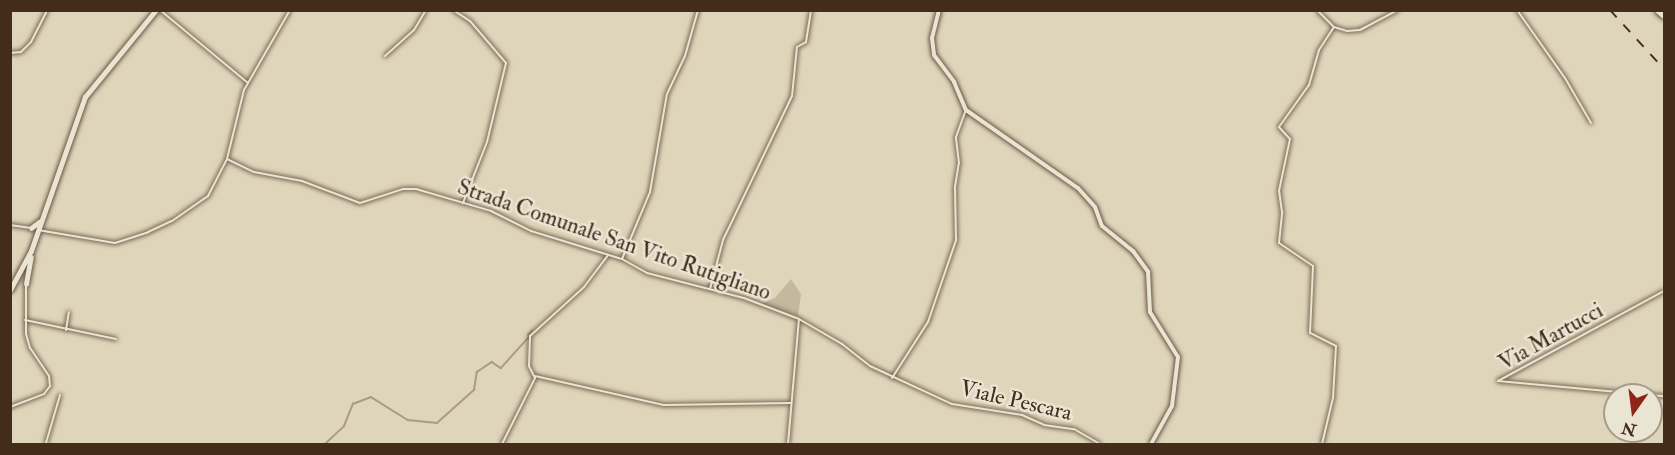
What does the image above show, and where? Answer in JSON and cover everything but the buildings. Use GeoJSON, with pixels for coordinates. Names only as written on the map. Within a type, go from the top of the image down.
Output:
{"type":"FeatureCollection","features":[{"type":"Feature","properties":{"kind":"main road"},"geometry":{"type":"LineString","coordinates":[[1658,10],[1664,13]]}},
{"type":"Feature","properties":{"kind":"main road"},"geometry":{"type":"LineString","coordinates":[[10,290],[31,250],[84,97],[155,11]]}},
{"type":"Feature","properties":{"kind":"main road"},"geometry":{"type":"LineString","coordinates":[[31,228],[38,224],[47,203]]}},
{"type":"Feature","properties":{"kind":"main road"},"geometry":{"type":"LineString","coordinates":[[31,228],[38,230]]}},
{"type":"Feature","properties":{"kind":"main road"},"geometry":{"type":"LineString","coordinates":[[31,228],[34,235],[31,250]]}},
{"type":"Feature","properties":{"kind":"main road"},"geometry":{"type":"LineString","coordinates":[[26,284],[34,240]]}},
{"type":"Feature","properties":{"kind":"main road"},"geometry":{"type":"LineString","coordinates":[[23,269],[27,275]]}},
{"type":"Feature","properties":{"kind":"main road"},"geometry":{"type":"LineString","coordinates":[[23,269],[26,284]]}},
{"type":"Feature","properties":{"kind":"main road"},"geometry":{"type":"LineString","coordinates":[[15,284],[22,279],[26,284]]}},
{"type":"Feature","properties":{"kind":"street"},"geometry":{"type":"LineString","coordinates":[[10,53],[21,52],[31,42],[47,10]]}},
{"type":"Feature","properties":{"kind":"street"},"geometry":{"type":"LineString","coordinates":[[38,230],[115,243],[170,223],[203,200],[227,159],[241,99],[290,10]]}},
{"type":"Feature","properties":{"kind":"street"},"geometry":{"type":"LineString","coordinates":[[385,56],[414,30],[426,10]]}},
{"type":"Feature","properties":{"kind":"street"},"geometry":{"type":"LineString","coordinates":[[453,10],[470,21],[506,63],[487,142],[462,203]]}},
{"type":"Feature","properties":{"kind":"street"},"geometry":{"type":"LineString","coordinates":[[622,259],[650,192],[666,94],[685,56],[698,10]]}},
{"type":"Feature","properties":{"kind":"street"},"geometry":{"type":"LineString","coordinates":[[710,289],[723,240],[792,96],[797,47],[806,42],[811,10]]}},
{"type":"Feature","properties":{"kind":"street"},"geometry":{"type":"LineString","coordinates":[[939,10],[932,38],[934,55],[954,82],[966,110],[1078,188],[1095,207],[1102,226],[1133,251],[1148,272],[1150,312],[1178,357],[1172,406],[1151,444]]}},
{"type":"Feature","properties":{"kind":"street"},"geometry":{"type":"LineString","coordinates":[[1317,10],[1334,27],[1360,30],[1398,10]]}},
{"type":"Feature","properties":{"kind":"street"},"geometry":{"type":"LineString","coordinates":[[1516,10],[1565,78],[1591,123]]}},
{"type":"Feature","properties":{"kind":"street"},"geometry":{"type":"LineString","coordinates":[[155,11],[249,84]]}},
{"type":"Feature","properties":{"kind":"street"},"geometry":{"type":"LineString","coordinates":[[1322,444],[1333,398],[1336,346],[1310,333],[1313,266],[1279,243],[1282,212],[1279,191],[1290,138],[1279,124],[1311,82],[1320,47],[1334,27]]}},
{"type":"Feature","properties":{"kind":"street"},"geometry":{"type":"LineString","coordinates":[[892,378],[928,322],[956,240],[955,189],[959,163],[956,137],[966,110]]}},
{"type":"Feature","properties":{"kind":"street","name":"Strada Comunale San Vito Rutigliano"},"geometry":{"type":"LineString","coordinates":[[227,159],[254,172],[301,180],[360,203],[414,189],[491,211],[536,233],[622,259],[647,273],[710,289],[799,319]]}},
{"type":"Feature","properties":{"kind":"street"},"geometry":{"type":"LineString","coordinates":[[10,225],[31,228]]}},
{"type":"Feature","properties":{"kind":"street"},"geometry":{"type":"LineString","coordinates":[[608,255],[584,287],[531,335],[529,366],[535,376],[664,405],[791,403]]}},
{"type":"Feature","properties":{"kind":"street"},"geometry":{"type":"LineString","coordinates":[[10,407],[44,394],[50,386],[47,372],[30,348],[25,320],[26,284]]}},
{"type":"Feature","properties":{"kind":"street","name":"Via Martucci"},"geometry":{"type":"LineString","coordinates":[[1665,291],[1498,381],[1665,396]]}},
{"type":"Feature","properties":{"kind":"street"},"geometry":{"type":"LineString","coordinates":[[66,330],[69,312]]}},
{"type":"Feature","properties":{"kind":"street"},"geometry":{"type":"LineString","coordinates":[[788,444],[799,319]]}},
{"type":"Feature","properties":{"kind":"street","name":"Viale Pescara"},"geometry":{"type":"LineString","coordinates":[[799,319],[892,378],[960,406],[1022,415],[1044,425],[1074,429],[1100,444]]}},
{"type":"Feature","properties":{"kind":"street"},"geometry":{"type":"LineString","coordinates":[[25,320],[116,339]]}},
{"type":"Feature","properties":{"kind":"street"},"geometry":{"type":"LineString","coordinates":[[502,444],[535,376]]}},
{"type":"Feature","properties":{"kind":"street"},"geometry":{"type":"LineString","coordinates":[[46,443],[60,395]]}},
{"type":"Feature","properties":{"kind":"shaded area"},"geometry":{"type":"Polygon","coordinates":[[[791,279],[801,294],[798,316],[761,304],[775,298],[791,279]]]}},
{"type":"Feature","properties":{"kind":"waterway"},"geometry":{"type":"LineString","coordinates":[[528,335],[532,331]]}},
{"type":"Feature","properties":{"kind":"waterway"},"geometry":{"type":"LineString","coordinates":[[325,444],[344,426],[353,404],[371,397],[408,420],[437,423],[474,390],[477,372],[492,362],[501,368],[529,337]]}},
{"type":"Feature","properties":{"kind":"railway"},"geometry":{"type":"LineString","coordinates":[[1610,10],[1664,69]]}}]}
